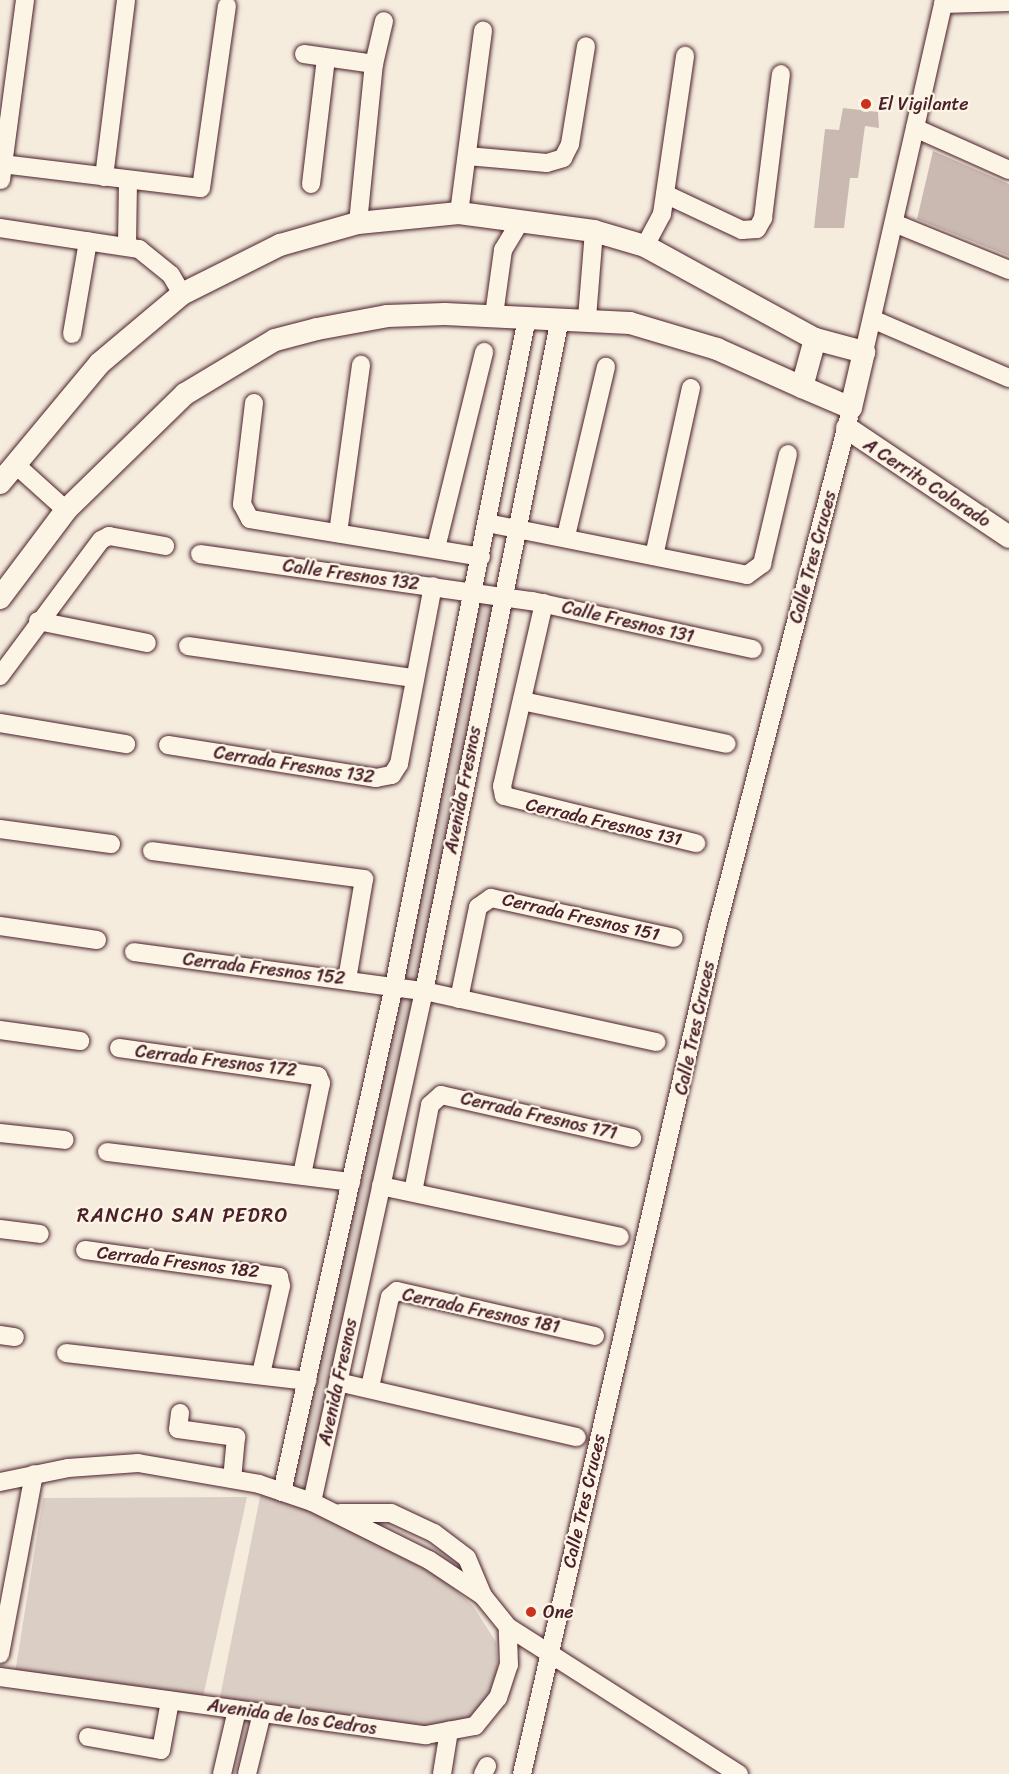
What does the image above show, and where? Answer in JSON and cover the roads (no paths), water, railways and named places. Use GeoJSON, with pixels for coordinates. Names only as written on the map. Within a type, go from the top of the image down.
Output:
{"type":"FeatureCollection","features":[{"type":"Feature","properties":{"kind":"main road"},"geometry":{"type":"LineString","coordinates":[[0,483],[100,363],[182,294],[280,245],[358,223],[459,213],[594,231],[645,246],[815,339],[864,352],[849,418]]}},
{"type":"Feature","properties":{"kind":"main road","name":"A Cerrito Colorado"},"geometry":{"type":"LineString","coordinates":[[0,598],[66,510],[185,394],[275,340],[387,316],[494,315],[527,318],[587,318],[682,336],[802,387],[849,418],[1008,533]]}},
{"type":"Feature","properties":{"kind":"main road"},"geometry":{"type":"LineString","coordinates":[[802,387],[815,339]]}},
{"type":"Feature","properties":{"kind":"street"},"geometry":{"type":"LineString","coordinates":[[25,0],[1,172],[104,177],[201,188],[227,6]]}},
{"type":"Feature","properties":{"kind":"street"},"geometry":{"type":"LineString","coordinates":[[104,177],[126,0]]}},
{"type":"Feature","properties":{"kind":"street"},"geometry":{"type":"LineString","coordinates":[[864,352],[943,2],[1009,2]]}},
{"type":"Feature","properties":{"kind":"street"},"geometry":{"type":"LineString","coordinates":[[358,223],[374,64],[384,21]]}},
{"type":"Feature","properties":{"kind":"street"},"geometry":{"type":"LineString","coordinates":[[459,213],[483,31]]}},
{"type":"Feature","properties":{"kind":"street"},"geometry":{"type":"LineString","coordinates":[[466,156],[548,163],[563,158],[570,144],[586,46]]}},
{"type":"Feature","properties":{"kind":"street"},"geometry":{"type":"LineString","coordinates":[[304,54],[374,64]]}},
{"type":"Feature","properties":{"kind":"street"},"geometry":{"type":"LineString","coordinates":[[645,246],[662,214],[685,57]]}},
{"type":"Feature","properties":{"kind":"street"},"geometry":{"type":"LineString","coordinates":[[311,184],[326,58]]}},
{"type":"Feature","properties":{"kind":"street"},"geometry":{"type":"LineString","coordinates":[[665,194],[742,230],[757,229],[763,218],[781,74]]}},
{"type":"Feature","properties":{"kind":"street"},"geometry":{"type":"LineString","coordinates":[[915,128],[1009,170]]}},
{"type":"Feature","properties":{"kind":"street"},"geometry":{"type":"LineString","coordinates":[[127,245],[128,181]]}},
{"type":"Feature","properties":{"kind":"street"},"geometry":{"type":"LineString","coordinates":[[494,315],[503,250],[521,220]]}},
{"type":"Feature","properties":{"kind":"street"},"geometry":{"type":"LineString","coordinates":[[894,222],[1009,270]]}},
{"type":"Feature","properties":{"kind":"street"},"geometry":{"type":"LineString","coordinates":[[0,228],[127,245],[151,255],[182,294]]}},
{"type":"Feature","properties":{"kind":"street"},"geometry":{"type":"LineString","coordinates":[[587,318],[594,231]]}},
{"type":"Feature","properties":{"kind":"street"},"geometry":{"type":"LineString","coordinates":[[72,334],[88,241]]}},
{"type":"Feature","properties":{"kind":"street","name":"Avenida Fresnos"},"geometry":{"type":"LineString","coordinates":[[282,1492],[394,986],[527,318]]}},
{"type":"Feature","properties":{"kind":"street","name":"Avenida Fresnos"},"geometry":{"type":"LineString","coordinates":[[312,1502],[423,991],[560,319]]}},
{"type":"Feature","properties":{"kind":"street"},"geometry":{"type":"LineString","coordinates":[[872,319],[1009,378]]}},
{"type":"Feature","properties":{"kind":"street"},"geometry":{"type":"LineString","coordinates":[[436,548],[484,352]]}},
{"type":"Feature","properties":{"kind":"street"},"geometry":{"type":"LineString","coordinates":[[338,533],[361,366]]}},
{"type":"Feature","properties":{"kind":"street"},"geometry":{"type":"LineString","coordinates":[[566,536],[606,367]]}},
{"type":"Feature","properties":{"kind":"street"},"geometry":{"type":"LineString","coordinates":[[654,556],[691,388]]}},
{"type":"Feature","properties":{"kind":"street"},"geometry":{"type":"LineString","coordinates":[[254,403],[242,504],[245,515],[481,557]]}},
{"type":"Feature","properties":{"kind":"street","name":"Calle Tres Cruces"},"geometry":{"type":"LineString","coordinates":[[522,1774],[717,927],[849,418]]}},
{"type":"Feature","properties":{"kind":"street"},"geometry":{"type":"LineString","coordinates":[[487,523],[566,536],[741,575],[755,573],[762,564],[788,454]]}},
{"type":"Feature","properties":{"kind":"street"},"geometry":{"type":"LineString","coordinates":[[15,465],[66,510]]}},
{"type":"Feature","properties":{"kind":"street"},"geometry":{"type":"LineString","coordinates":[[0,676],[38,621],[105,537],[165,546]]}},
{"type":"Feature","properties":{"kind":"street","name":"Calle Fresnos 132"},"geometry":{"type":"LineString","coordinates":[[200,554],[502,596]]}},
{"type":"Feature","properties":{"kind":"street","name":"Cerrada Fresnos 132"},"geometry":{"type":"LineString","coordinates":[[168,745],[384,778],[399,764],[433,586]]}},
{"type":"Feature","properties":{"kind":"street","name":"Calle Fresnos 131"},"geometry":{"type":"LineString","coordinates":[[502,596],[544,603],[753,650]]}},
{"type":"Feature","properties":{"kind":"street","name":"Cerrada Fresnos 131"},"geometry":{"type":"LineString","coordinates":[[544,603],[502,786],[504,796],[696,843]]}},
{"type":"Feature","properties":{"kind":"street"},"geometry":{"type":"LineString","coordinates":[[38,621],[147,643]]}},
{"type":"Feature","properties":{"kind":"street"},"geometry":{"type":"LineString","coordinates":[[188,646],[414,678]]}},
{"type":"Feature","properties":{"kind":"street"},"geometry":{"type":"LineString","coordinates":[[522,701],[727,744]]}},
{"type":"Feature","properties":{"kind":"street"},"geometry":{"type":"LineString","coordinates":[[0,723],[126,744]]}},
{"type":"Feature","properties":{"kind":"street"},"geometry":{"type":"LineString","coordinates":[[0,829],[111,844]]}},
{"type":"Feature","properties":{"kind":"street"},"geometry":{"type":"LineString","coordinates":[[152,851],[364,879],[347,979]]}},
{"type":"Feature","properties":{"kind":"street","name":"Cerrada Fresnos 151"},"geometry":{"type":"LineString","coordinates":[[459,999],[478,907],[485,899],[498,898],[674,938]]}},
{"type":"Feature","properties":{"kind":"street"},"geometry":{"type":"LineString","coordinates":[[0,926],[97,940]]}},
{"type":"Feature","properties":{"kind":"street","name":"Cerrada Fresnos 152"},"geometry":{"type":"LineString","coordinates":[[134,952],[394,986]]}},
{"type":"Feature","properties":{"kind":"street"},"geometry":{"type":"LineString","coordinates":[[394,986],[656,1042]]}},
{"type":"Feature","properties":{"kind":"street"},"geometry":{"type":"LineString","coordinates":[[0,1030],[80,1041]]}},
{"type":"Feature","properties":{"kind":"street","name":"Cerrada Fresnos 172"},"geometry":{"type":"LineString","coordinates":[[119,1048],[318,1076],[321,1083],[302,1175]]}},
{"type":"Feature","properties":{"kind":"street","name":"Cerrada Fresnos 171"},"geometry":{"type":"LineString","coordinates":[[413,1192],[430,1105],[441,1095],[632,1138]]}},
{"type":"Feature","properties":{"kind":"street"},"geometry":{"type":"LineString","coordinates":[[0,1133],[65,1140]]}},
{"type":"Feature","properties":{"kind":"street"},"geometry":{"type":"LineString","coordinates":[[107,1152],[351,1182]]}},
{"type":"Feature","properties":{"kind":"street"},"geometry":{"type":"LineString","coordinates":[[381,1186],[620,1238]]}},
{"type":"Feature","properties":{"kind":"street"},"geometry":{"type":"LineString","coordinates":[[0,1229],[40,1234]]}},
{"type":"Feature","properties":{"kind":"street","name":"Cerrada Fresnos 182"},"geometry":{"type":"LineString","coordinates":[[85,1250],[279,1276],[281,1286],[261,1374]]}},
{"type":"Feature","properties":{"kind":"street"},"geometry":{"type":"LineString","coordinates":[[334,1256],[365,1261]]}},
{"type":"Feature","properties":{"kind":"street","name":"Cerrada Fresnos 181"},"geometry":{"type":"LineString","coordinates":[[370,1387],[390,1297],[397,1291],[595,1336]]}},
{"type":"Feature","properties":{"kind":"street"},"geometry":{"type":"LineString","coordinates":[[66,1353],[307,1381]]}},
{"type":"Feature","properties":{"kind":"street"},"geometry":{"type":"LineString","coordinates":[[338,1382],[370,1387],[577,1437]]}},
{"type":"Feature","properties":{"kind":"street"},"geometry":{"type":"LineString","coordinates":[[178,1428],[236,1437],[232,1479]]}},
{"type":"Feature","properties":{"kind":"street"},"geometry":{"type":"LineString","coordinates":[[0,1482],[34,1474],[138,1462],[232,1479],[312,1502],[429,1560],[483,1596]]}},
{"type":"Feature","properties":{"kind":"street"},"geometry":{"type":"LineString","coordinates":[[0,1654],[34,1474]]}},
{"type":"Feature","properties":{"kind":"street"},"geometry":{"type":"LineString","coordinates":[[336,1514],[391,1513],[434,1533],[467,1558],[483,1596],[508,1627],[549,1650],[739,1774]]}},
{"type":"Feature","properties":{"kind":"street","name":"Avenida de los Cedros"},"geometry":{"type":"LineString","coordinates":[[0,1677],[426,1736],[475,1726],[498,1698],[509,1665],[508,1627]]}},
{"type":"Feature","properties":{"kind":"street"},"geometry":{"type":"LineString","coordinates":[[88,1737],[161,1750],[170,1701]]}},
{"type":"Feature","properties":{"kind":"street"},"geometry":{"type":"LineString","coordinates":[[222,1774],[237,1710]]}},
{"type":"Feature","properties":{"kind":"street"},"geometry":{"type":"LineString","coordinates":[[247,1774],[262,1713]]}},
{"type":"Feature","properties":{"kind":"street"},"geometry":{"type":"LineString","coordinates":[[442,1774],[449,1731]]}},
{"type":"Feature","properties":{"kind":"place","name":"El Vigilante"},"geometry":{"type":"Point","coordinates":[866,104]}},
{"type":"Feature","properties":{"kind":"place","name":"One"},"geometry":{"type":"Point","coordinates":[531,1612]}},
{"type":"Feature","properties":{"kind":"district","name":"RANCHO SAN PEDRO"},"geometry":{"type":"Point","coordinates":[183,1215]}}]}
